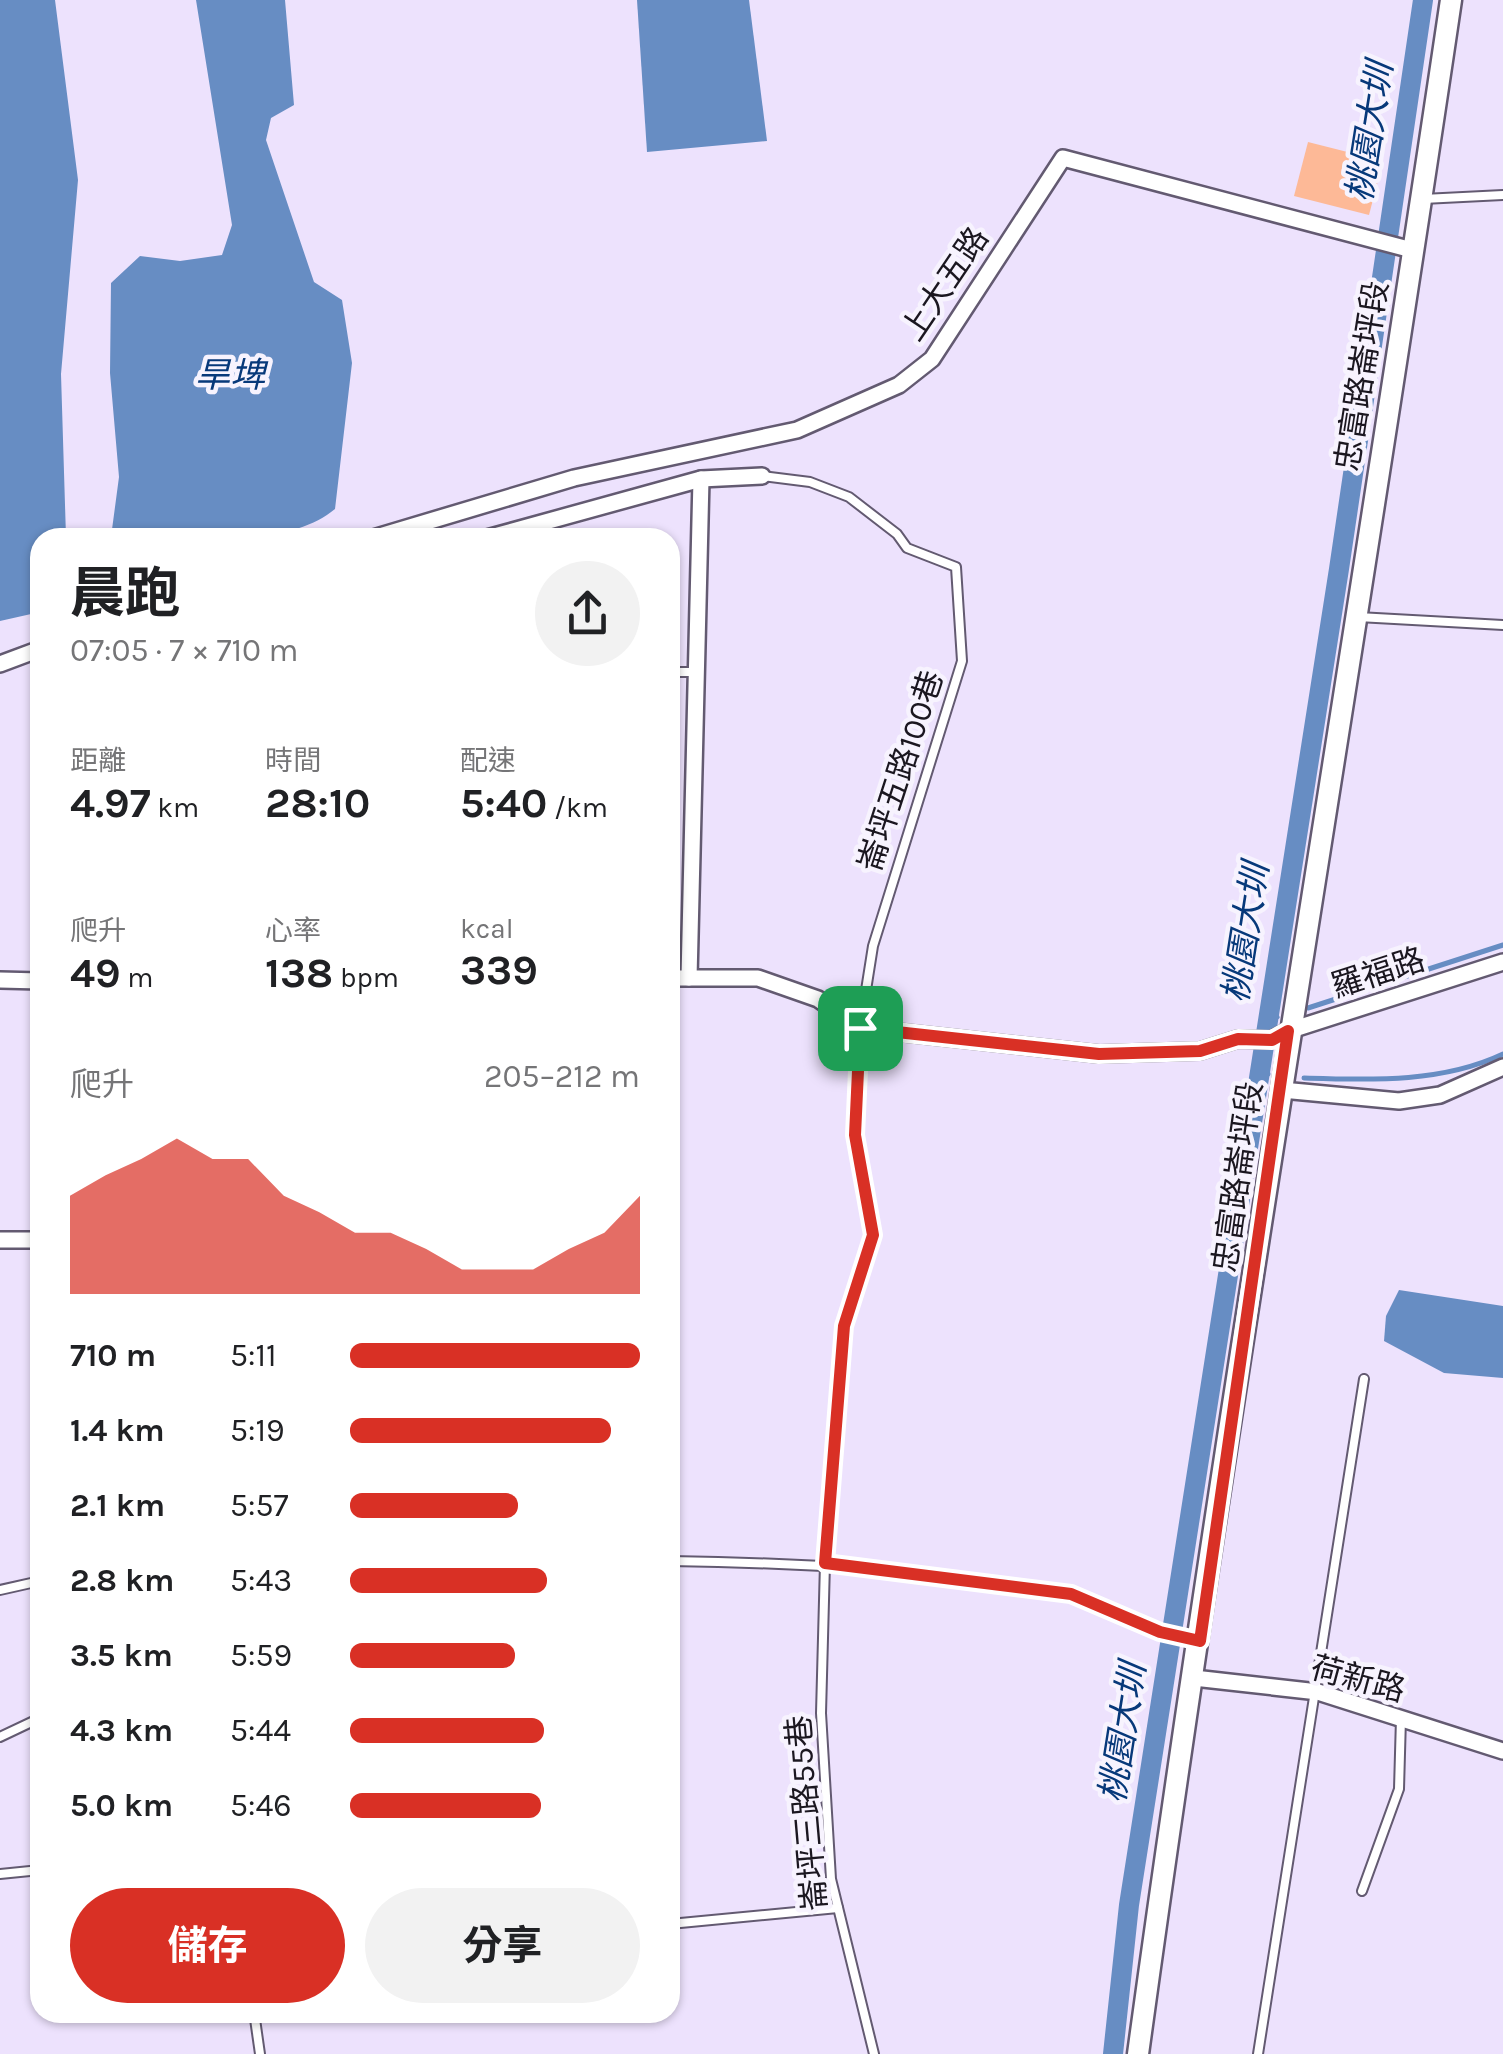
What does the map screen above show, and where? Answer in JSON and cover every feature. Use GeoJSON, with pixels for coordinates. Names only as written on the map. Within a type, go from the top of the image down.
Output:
{"type":"FeatureCollection","features":[{"type":"Feature","properties":{"kind":"street","name":"忠富路崙坪段"},"geometry":{"type":"LineString","coordinates":[[1140,2053],[1194,1678],[1195,1640],[1282,1090],[1280,1036],[1358,616],[1408,249],[1421,199],[1450,0]]}},
{"type":"Feature","properties":{"kind":"street","name":"上大五路"},"geometry":{"type":"LineString","coordinates":[[407,528],[574,478],[797,430],[899,385],[932,359],[1063,158],[1408,249]]}},
{"type":"Feature","properties":{"kind":"street"},"geometry":{"type":"LineString","coordinates":[[523,528],[701,479],[762,476]]}},
{"type":"Feature","properties":{"kind":"street"},"geometry":{"type":"LineString","coordinates":[[689,978],[701,479]]}},
{"type":"Feature","properties":{"kind":"street"},"geometry":{"type":"LineString","coordinates":[[0,664],[30,654]]}},
{"type":"Feature","properties":{"kind":"street","name":"羅福路"},"geometry":{"type":"LineString","coordinates":[[860,1028],[1099,1054],[1200,1051],[1238,1039],[1280,1036],[1503,962]]}},
{"type":"Feature","properties":{"kind":"street"},"geometry":{"type":"LineString","coordinates":[[680,978],[758,978],[818,999],[860,1028]]}},
{"type":"Feature","properties":{"kind":"street"},"geometry":{"type":"LineString","coordinates":[[0,980],[30,981]]}},
{"type":"Feature","properties":{"kind":"street"},"geometry":{"type":"LineString","coordinates":[[1282,1090],[1399,1101],[1440,1095],[1503,1067]]}},
{"type":"Feature","properties":{"kind":"street"},"geometry":{"type":"LineString","coordinates":[[0,1240],[30,1240]]}},
{"type":"Feature","properties":{"kind":"street","name":"荷新路"},"geometry":{"type":"LineString","coordinates":[[1194,1678],[1318,1692],[1503,1751]]}},
{"type":"Feature","properties":{"kind":"lane"},"geometry":{"type":"LineString","coordinates":[[1421,199],[1503,194]]}},
{"type":"Feature","properties":{"kind":"lane","name":"崙坪五路100巷"},"geometry":{"type":"LineString","coordinates":[[762,476],[810,482],[850,497],[898,534],[907,548],[956,567],[962,661],[873,946],[860,1028]]}},
{"type":"Feature","properties":{"kind":"lane"},"geometry":{"type":"LineString","coordinates":[[1358,616],[1503,625]]}},
{"type":"Feature","properties":{"kind":"lane"},"geometry":{"type":"LineString","coordinates":[[680,672],[696,672]]}},
{"type":"Feature","properties":{"kind":"lane","name":"崙坪三路55巷"},"geometry":{"type":"LineString","coordinates":[[860,1028],[855,1135],[873,1235],[844,1326],[825,1563],[821,1713],[831,1879],[874,2054]]}},
{"type":"Feature","properties":{"kind":"lane"},"geometry":{"type":"LineString","coordinates":[[1258,2054],[1318,1692],[1364,1379]]}},
{"type":"Feature","properties":{"kind":"lane"},"geometry":{"type":"LineString","coordinates":[[680,1561],[825,1563],[1071,1594],[1160,1632],[1195,1640]]}},
{"type":"Feature","properties":{"kind":"lane"},"geometry":{"type":"LineString","coordinates":[[0,1590],[30,1583]]}},
{"type":"Feature","properties":{"kind":"lane"},"geometry":{"type":"LineString","coordinates":[[1362,1891],[1399,1789],[1401,1718]]}},
{"type":"Feature","properties":{"kind":"lane"},"geometry":{"type":"LineString","coordinates":[[0,1736],[30,1722]]}},
{"type":"Feature","properties":{"kind":"lane"},"geometry":{"type":"LineString","coordinates":[[0,1874],[30,1871]]}},
{"type":"Feature","properties":{"kind":"lane"},"geometry":{"type":"LineString","coordinates":[[680,1923],[838,1908]]}},
{"type":"Feature","properties":{"kind":"lane"},"geometry":{"type":"LineString","coordinates":[[256,2023],[260,2054]]}},
{"type":"Feature","properties":{"kind":"water"},"geometry":{"type":"Polygon","coordinates":[[[0,0],[55,0],[78,180],[61,374],[66,528],[30,528],[30,614],[0,621],[0,0]]]}},
{"type":"Feature","properties":{"kind":"water","name":"旱埤"},"geometry":{"type":"Polygon","coordinates":[[[196,0],[285,0],[294,105],[271,118],[266,140],[314,282],[342,300],[352,363],[335,509],[299,528],[112,528],[119,477],[110,373],[111,283],[140,256],[180,261],[222,255],[232,225],[196,0]]]}},
{"type":"Feature","properties":{"kind":"water"},"geometry":{"type":"Polygon","coordinates":[[[637,0],[749,0],[767,141],[647,152],[637,0]]]}},
{"type":"Feature","properties":{"kind":"water"},"geometry":{"type":"Polygon","coordinates":[[[1399,1290],[1503,1306],[1503,1378],[1444,1373],[1384,1341],[1386,1316],[1399,1290]]]}},
{"type":"Feature","properties":{"kind":"building"},"geometry":{"type":"Polygon","coordinates":[[[1308,142],[1383,161],[1369,215],[1294,196],[1308,142]]]}},
{"type":"Feature","properties":{"kind":"waterway","name":"桃園大圳"},"geometry":{"type":"LineString","coordinates":[[1113,2054],[1129,1905],[1339,569],[1423,0]]}},
{"type":"Feature","properties":{"kind":"waterway"},"geometry":{"type":"LineString","coordinates":[[1308,1008],[1503,945]]}},
{"type":"Feature","properties":{"kind":"waterway","name":"桃園大圳"},"geometry":{"type":"LineString","coordinates":[[1267,1021],[1277,1017]]}},
{"type":"Feature","properties":{"kind":"waterway"},"geometry":{"type":"LineString","coordinates":[[1304,1078],[1431,1075],[1503,1054]]}},
{"type":"Feature","properties":{"kind":"waterway","name":"桃園大圳"},"geometry":{"type":"LineString","coordinates":[[1259,1073],[1268,1074]]}},
{"type":"Feature","properties":{"kind":"route"},"geometry":{"type":"LineString","coordinates":[[860,1028],[1099,1054],[1200,1051],[1238,1039],[1272,1040],[1288,1031],[1200,1641],[1160,1632],[1071,1594],[825,1563],[838,1443],[844,1326],[873,1235],[855,1135],[860,1028]]}}]}
